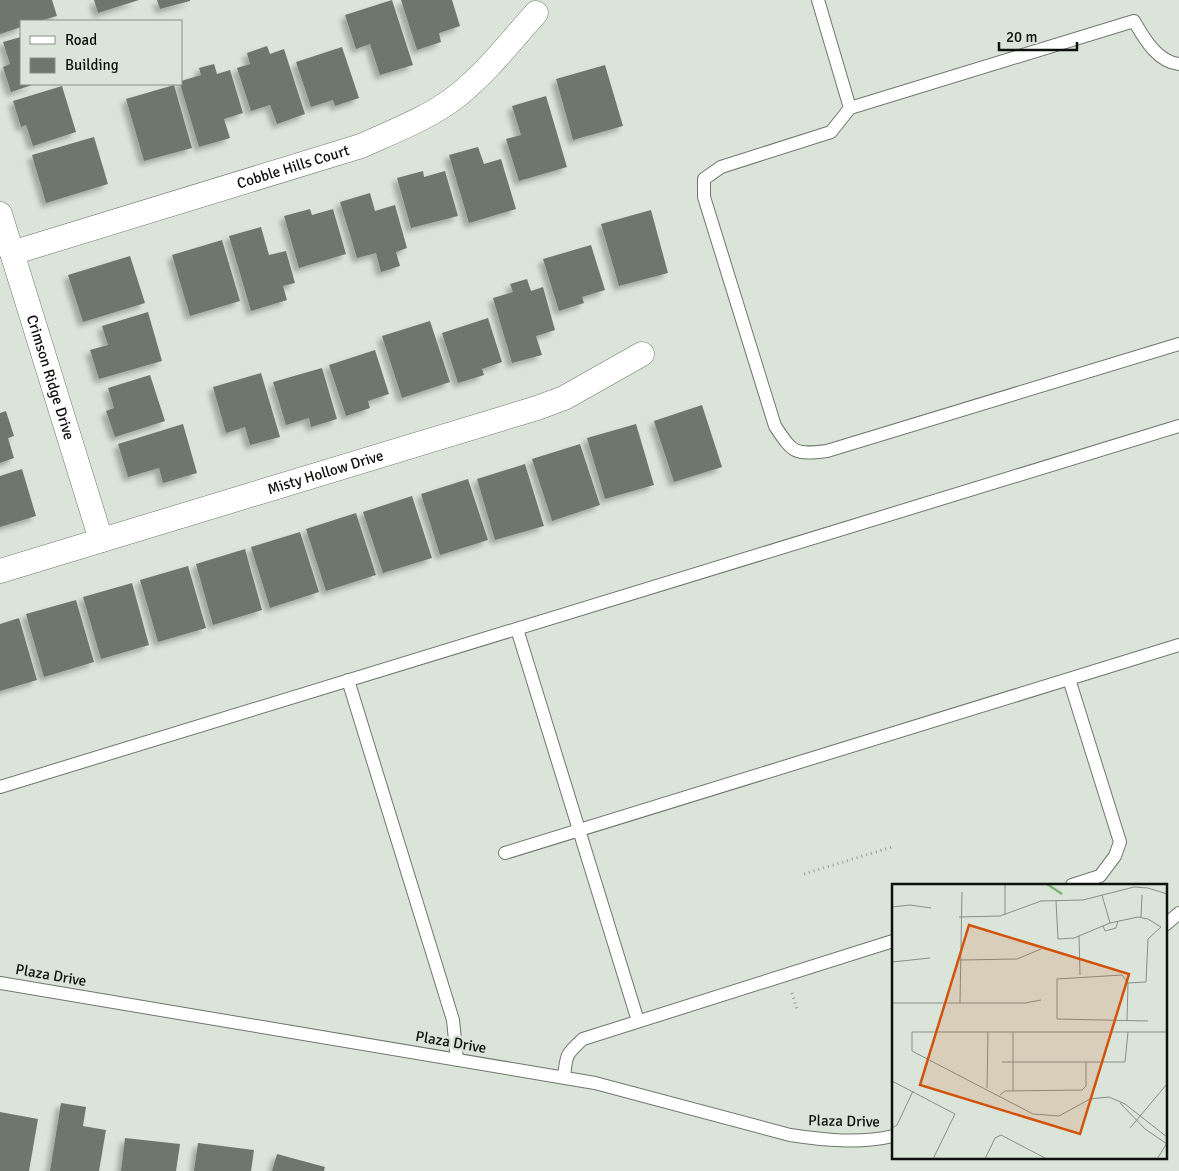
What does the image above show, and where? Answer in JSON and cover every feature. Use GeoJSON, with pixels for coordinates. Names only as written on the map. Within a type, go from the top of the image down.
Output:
{"type":"FeatureCollection","features":[{"type":"Feature","properties":{"kind":"street","name":"Cobble Hills Court"},"geometry":{"type":"LineString","coordinates":[[12,252],[361,146],[393,132],[421,118],[456,96],[490,65],[536,13]]}},
{"type":"Feature","properties":{"kind":"street","name":"Crimson Ridge Drive"},"geometry":{"type":"LineString","coordinates":[[0,214],[101,540]]}},
{"type":"Feature","properties":{"kind":"street","name":"Misty Hollow Drive"},"geometry":{"type":"LineString","coordinates":[[0,571],[537,408],[564,398],[642,354]]}},
{"type":"Feature","properties":{"kind":"lane"},"geometry":{"type":"LineString","coordinates":[[818,0],[850,108]]}},
{"type":"Feature","properties":{"kind":"lane"},"geometry":{"type":"LineString","coordinates":[[1179,64],[1162,57],[1146,41],[1134,21],[850,108],[831,132],[721,167],[704,179],[704,197],[775,426],[789,447],[805,454],[827,451],[1179,344]]}},
{"type":"Feature","properties":{"kind":"lane"},"geometry":{"type":"LineString","coordinates":[[0,787],[1179,426]]}},
{"type":"Feature","properties":{"kind":"lane"},"geometry":{"type":"LineString","coordinates":[[517,629],[638,1021]]}},
{"type":"Feature","properties":{"kind":"lane"},"geometry":{"type":"LineString","coordinates":[[505,853],[1179,645]]}},
{"type":"Feature","properties":{"kind":"lane"},"geometry":{"type":"LineString","coordinates":[[1070,679],[1120,842],[1115,856],[1100,876],[1075,884]]}},
{"type":"Feature","properties":{"kind":"lane"},"geometry":{"type":"LineString","coordinates":[[348,680],[453,1020],[457,1060]]}},
{"type":"Feature","properties":{"kind":"lane"},"geometry":{"type":"LineString","coordinates":[[1166,924],[1179,913]]}},
{"type":"Feature","properties":{"kind":"lane"},"geometry":{"type":"LineString","coordinates":[[564,1078],[566,1058],[569,1051],[583,1039],[892,941]]}},
{"type":"Feature","properties":{"kind":"lane","name":"Plaza Drive"},"geometry":{"type":"LineString","coordinates":[[0,983],[595,1083],[790,1135],[820,1140],[857,1140],[892,1136]]}},
{"type":"Feature","properties":{"kind":"path"},"geometry":{"type":"LineString","coordinates":[[804,874],[892,847]]}},
{"type":"Feature","properties":{"kind":"building"},"geometry":{"type":"Polygon","coordinates":[[[0,0],[52,0],[57,16],[43,20],[20,20],[20,27],[0,34],[0,0]]]}},
{"type":"Feature","properties":{"kind":"building"},"geometry":{"type":"Polygon","coordinates":[[[94,0],[139,0],[98,13],[94,0]]]}},
{"type":"Feature","properties":{"kind":"building"},"geometry":{"type":"Polygon","coordinates":[[[157,0],[190,0],[190,1],[160,9],[157,0]]]}},
{"type":"Feature","properties":{"kind":"building"},"geometry":{"type":"Polygon","coordinates":[[[392,0],[413,65],[380,75],[370,44],[356,49],[345,15],[392,0]]]}},
{"type":"Feature","properties":{"kind":"building"},"geometry":{"type":"Polygon","coordinates":[[[401,0],[452,0],[460,26],[439,33],[441,42],[417,50],[401,0]]]}},
{"type":"Feature","properties":{"kind":"building"},"geometry":{"type":"Polygon","coordinates":[[[20,37],[20,85],[32,85],[11,92],[3,67],[10,64],[3,42],[20,37]]]}},
{"type":"Feature","properties":{"kind":"building"},"geometry":{"type":"Polygon","coordinates":[[[267,46],[270,54],[284,49],[305,114],[277,124],[270,105],[251,111],[237,68],[250,64],[247,53],[267,46]]]}},
{"type":"Feature","properties":{"kind":"building"},"geometry":{"type":"Polygon","coordinates":[[[342,47],[359,98],[335,106],[333,100],[311,107],[296,62],[342,47]]]}},
{"type":"Feature","properties":{"kind":"building"},"geometry":{"type":"Polygon","coordinates":[[[214,64],[217,74],[230,70],[243,113],[224,119],[230,138],[199,147],[180,85],[182,85],[182,81],[201,75],[199,68],[214,64]]]}},
{"type":"Feature","properties":{"kind":"building"},"geometry":{"type":"Polygon","coordinates":[[[605,65],[623,126],[573,140],[556,79],[605,65]]]}},
{"type":"Feature","properties":{"kind":"building"},"geometry":{"type":"Polygon","coordinates":[[[174,85],[192,148],[144,161],[126,99],[174,85]]]}},
{"type":"Feature","properties":{"kind":"building"},"geometry":{"type":"Polygon","coordinates":[[[62,86],[76,132],[33,146],[26,125],[21,127],[13,101],[62,86]]]}},
{"type":"Feature","properties":{"kind":"building"},"geometry":{"type":"Polygon","coordinates":[[[546,96],[567,167],[519,181],[506,139],[521,135],[512,106],[546,96]]]}},
{"type":"Feature","properties":{"kind":"building"},"geometry":{"type":"Polygon","coordinates":[[[94,137],[108,184],[46,203],[32,155],[94,137]]]}},
{"type":"Feature","properties":{"kind":"building"},"geometry":{"type":"Polygon","coordinates":[[[478,147],[484,164],[501,159],[516,209],[469,223],[449,155],[478,147]]]}},
{"type":"Feature","properties":{"kind":"building"},"geometry":{"type":"Polygon","coordinates":[[[423,171],[424,177],[445,171],[458,216],[411,228],[397,178],[423,171]]]}},
{"type":"Feature","properties":{"kind":"building"},"geometry":{"type":"Polygon","coordinates":[[[370,193],[375,211],[395,205],[407,248],[396,252],[400,266],[381,272],[376,253],[357,258],[340,202],[370,193]]]}},
{"type":"Feature","properties":{"kind":"building"},"geometry":{"type":"Polygon","coordinates":[[[310,209],[312,215],[333,209],[346,254],[299,268],[284,216],[310,209]]]}},
{"type":"Feature","properties":{"kind":"building"},"geometry":{"type":"Polygon","coordinates":[[[651,210],[668,273],[619,286],[601,224],[651,210]]]}},
{"type":"Feature","properties":{"kind":"building"},"geometry":{"type":"Polygon","coordinates":[[[261,227],[269,255],[286,251],[295,283],[283,286],[287,300],[251,311],[229,236],[261,227]]]}},
{"type":"Feature","properties":{"kind":"building"},"geometry":{"type":"Polygon","coordinates":[[[222,240],[240,301],[190,316],[172,255],[222,240]]]}},
{"type":"Feature","properties":{"kind":"building"},"geometry":{"type":"Polygon","coordinates":[[[591,245],[605,290],[582,297],[584,303],[559,311],[543,259],[591,245]]]}},
{"type":"Feature","properties":{"kind":"building"},"geometry":{"type":"Polygon","coordinates":[[[130,256],[145,303],[83,322],[68,275],[130,256]]]}},
{"type":"Feature","properties":{"kind":"building"},"geometry":{"type":"Polygon","coordinates":[[[527,279],[531,291],[543,287],[555,330],[536,336],[542,355],[512,363],[493,298],[513,292],[510,284],[527,279]]]}},
{"type":"Feature","properties":{"kind":"building"},"geometry":{"type":"Polygon","coordinates":[[[148,312],[162,361],[99,379],[90,350],[108,345],[102,326],[148,312]]]}},
{"type":"Feature","properties":{"kind":"building"},"geometry":{"type":"Polygon","coordinates":[[[488,318],[502,362],[482,369],[484,375],[458,383],[442,333],[488,318]]]}},
{"type":"Feature","properties":{"kind":"building"},"geometry":{"type":"Polygon","coordinates":[[[430,321],[450,382],[402,398],[382,336],[430,321]]]}},
{"type":"Feature","properties":{"kind":"building"},"geometry":{"type":"Polygon","coordinates":[[[375,350],[389,394],[368,401],[370,408],[346,416],[329,365],[375,350]]]}},
{"type":"Feature","properties":{"kind":"building"},"geometry":{"type":"Polygon","coordinates":[[[322,368],[337,419],[311,427],[309,418],[286,425],[273,382],[322,368]]]}},
{"type":"Feature","properties":{"kind":"building"},"geometry":{"type":"Polygon","coordinates":[[[261,373],[280,437],[250,445],[245,427],[226,433],[213,387],[261,373]]]}},
{"type":"Feature","properties":{"kind":"building"},"geometry":{"type":"Polygon","coordinates":[[[150,375],[165,421],[115,437],[106,411],[114,408],[108,388],[150,375]]]}},
{"type":"Feature","properties":{"kind":"building"},"geometry":{"type":"Polygon","coordinates":[[[702,405],[722,467],[674,482],[654,421],[702,405]]]}},
{"type":"Feature","properties":{"kind":"building"},"geometry":{"type":"Polygon","coordinates":[[[6,411],[14,436],[8,438],[14,458],[0,463],[0,413],[6,411]]]}},
{"type":"Feature","properties":{"kind":"building"},"geometry":{"type":"Polygon","coordinates":[[[183,424],[197,473],[163,483],[159,468],[128,477],[118,444],[183,424]]]}},
{"type":"Feature","properties":{"kind":"building"},"geometry":{"type":"Polygon","coordinates":[[[636,424],[654,485],[605,499],[587,438],[636,424]]]}},
{"type":"Feature","properties":{"kind":"building"},"geometry":{"type":"Polygon","coordinates":[[[580,444],[600,505],[552,521],[532,459],[580,444]]]}},
{"type":"Feature","properties":{"kind":"building"},"geometry":{"type":"Polygon","coordinates":[[[525,464],[544,526],[495,540],[477,479],[525,464]]]}},
{"type":"Feature","properties":{"kind":"building"},"geometry":{"type":"Polygon","coordinates":[[[22,469],[36,516],[0,527],[0,476],[22,469]]]}},
{"type":"Feature","properties":{"kind":"building"},"geometry":{"type":"Polygon","coordinates":[[[468,479],[488,540],[440,555],[421,494],[468,479]]]}},
{"type":"Feature","properties":{"kind":"building"},"geometry":{"type":"Polygon","coordinates":[[[412,496],[432,558],[383,573],[363,512],[412,496]]]}},
{"type":"Feature","properties":{"kind":"building"},"geometry":{"type":"Polygon","coordinates":[[[356,513],[376,575],[326,591],[306,529],[356,513]]]}},
{"type":"Feature","properties":{"kind":"building"},"geometry":{"type":"Polygon","coordinates":[[[300,532],[319,592],[270,608],[251,547],[300,532]]]}},
{"type":"Feature","properties":{"kind":"building"},"geometry":{"type":"Polygon","coordinates":[[[245,549],[262,610],[213,625],[196,564],[245,549]]]}},
{"type":"Feature","properties":{"kind":"building"},"geometry":{"type":"Polygon","coordinates":[[[188,566],[206,628],[158,642],[140,580],[188,566]]]}},
{"type":"Feature","properties":{"kind":"building"},"geometry":{"type":"Polygon","coordinates":[[[132,583],[149,645],[101,659],[83,597],[132,583]]]}},
{"type":"Feature","properties":{"kind":"building"},"geometry":{"type":"Polygon","coordinates":[[[76,600],[94,662],[44,677],[26,614],[76,600]]]}},
{"type":"Feature","properties":{"kind":"building"},"geometry":{"type":"Polygon","coordinates":[[[19,618],[37,680],[0,691],[0,624],[19,618]]]}},
{"type":"Feature","properties":{"kind":"building"},"geometry":{"type":"Polygon","coordinates":[[[61,1103],[86,1107],[83,1126],[106,1130],[99,1171],[50,1171],[61,1103]]]}},
{"type":"Feature","properties":{"kind":"building"},"geometry":{"type":"Polygon","coordinates":[[[0,1112],[38,1119],[29,1171],[0,1171],[0,1112]]]}},
{"type":"Feature","properties":{"kind":"building"},"geometry":{"type":"Polygon","coordinates":[[[125,1138],[180,1144],[176,1171],[121,1171],[125,1138]]]}},
{"type":"Feature","properties":{"kind":"building"},"geometry":{"type":"Polygon","coordinates":[[[198,1143],[254,1150],[251,1171],[194,1171],[198,1143]]]}},
{"type":"Feature","properties":{"kind":"building"},"geometry":{"type":"Polygon","coordinates":[[[277,1154],[325,1167],[324,1171],[272,1171],[277,1154]]]}}]}
